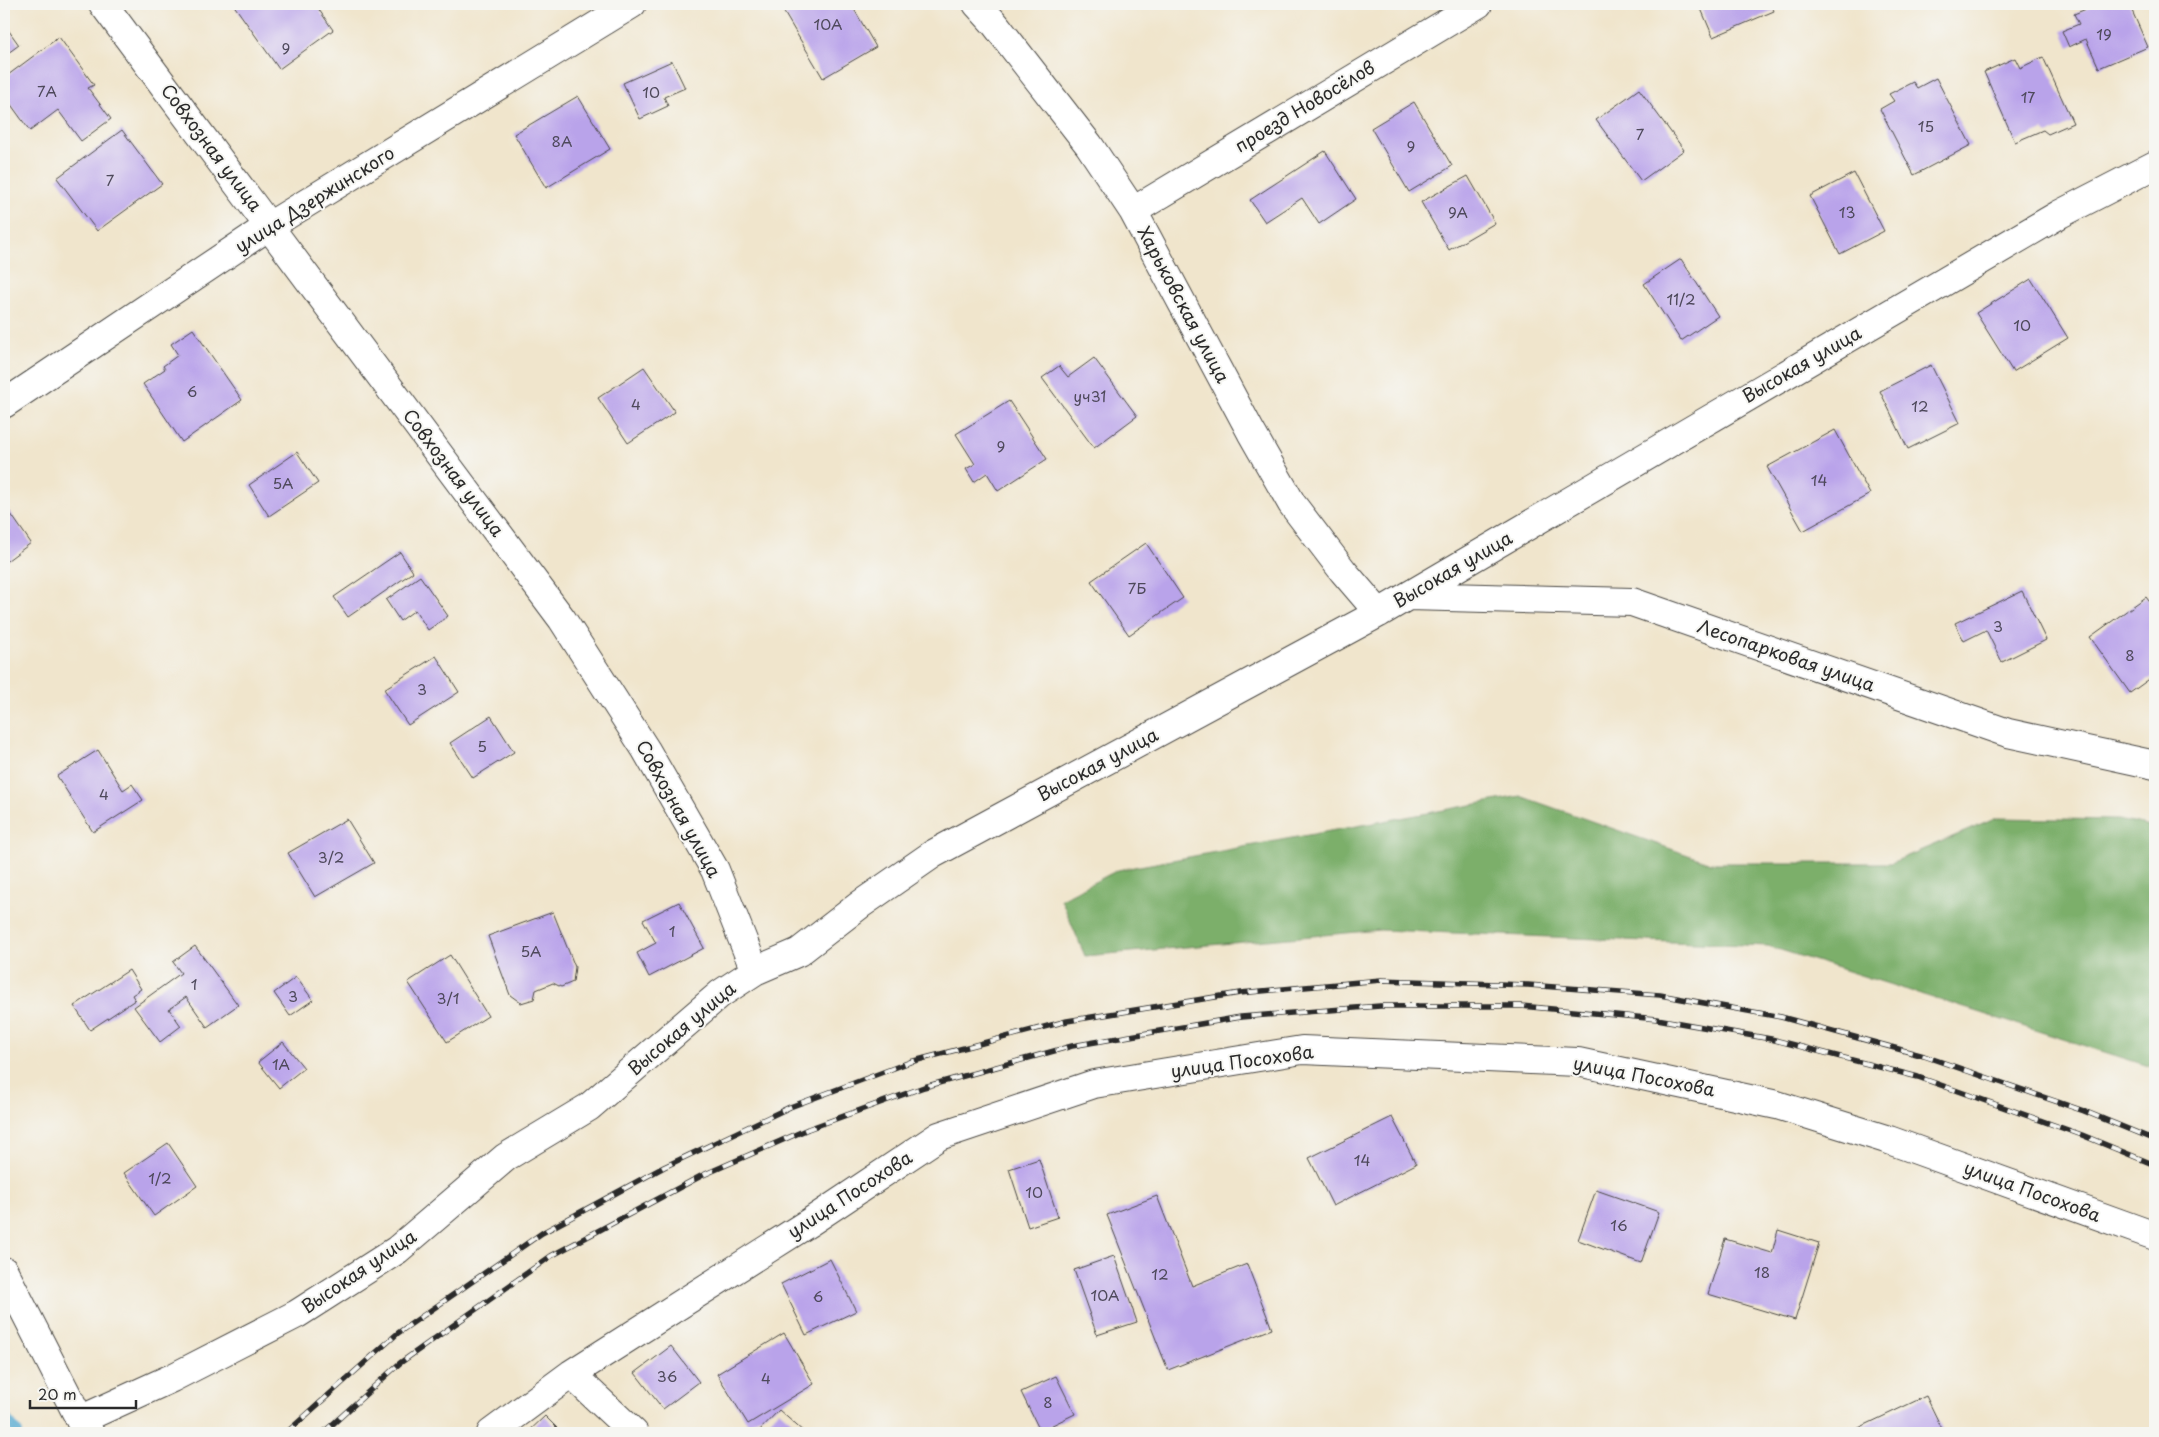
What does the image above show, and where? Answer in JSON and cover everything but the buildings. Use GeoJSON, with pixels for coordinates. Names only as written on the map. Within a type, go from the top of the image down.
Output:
{"type":"FeatureCollection","features":[{"type":"Feature","properties":{"kind":"street","name":"Совхозная улица"},"geometry":{"type":"LineString","coordinates":[[103,4],[573,636],[646,750],[715,870],[755,971]]}},
{"type":"Feature","properties":{"kind":"street","name":"улица Дзержинского"},"geometry":{"type":"LineString","coordinates":[[4,404],[269,226],[632,4]]}},
{"type":"Feature","properties":{"kind":"street","name":"Харьковская улица"},"geometry":{"type":"LineString","coordinates":[[977,4],[996,24],[1089,145],[1133,211],[1251,432],[1292,504],[1343,571],[1379,614]]}},
{"type":"Feature","properties":{"kind":"street","name":"проезд Новосёлов"},"geometry":{"type":"LineString","coordinates":[[1133,211],[1478,4]]}},
{"type":"Feature","properties":{"kind":"street","name":"Высокая улица"},"geometry":{"type":"LineString","coordinates":[[85,1426],[172,1378],[297,1314],[398,1250],[506,1157],[589,1108],[720,994],[755,971],[799,952],[862,904],[933,854],[1379,614],[2060,214],[2155,165]]}},
{"type":"Feature","properties":{"kind":"street","name":"Лесопарковая улица"},"geometry":{"type":"LineString","coordinates":[[1408,596],[1632,602],[2008,733],[2155,766]]}},
{"type":"Feature","properties":{"kind":"street","name":"улица Посохова"},"geometry":{"type":"LineString","coordinates":[[491,1433],[571,1374],[810,1222],[939,1136],[1094,1084],[1302,1050],[1578,1062],[1777,1104],[1889,1140],[2155,1236]]}},
{"type":"Feature","properties":{"kind":"street"},"geometry":{"type":"LineString","coordinates":[[4,1271],[85,1426]]}},
{"type":"Feature","properties":{"kind":"street"},"geometry":{"type":"LineString","coordinates":[[571,1374],[634,1433]]}},
{"type":"Feature","properties":{"kind":"green space"},"geometry":{"type":"Polygon","coordinates":[[[1520,796],[1711,863],[1891,863],[1997,818],[2119,820],[2155,828],[2155,1068],[1768,946],[1380,930],[1085,956],[1061,899],[1118,870],[1520,796]]]}},
{"type":"Feature","properties":{"kind":"waterway"},"geometry":{"type":"LineString","coordinates":[[4,1416],[18,1433]]}},
{"type":"Feature","properties":{"kind":"railway"},"geometry":{"type":"LineString","coordinates":[[286,1433],[398,1333],[542,1233],[664,1167],[790,1107],[910,1062],[1067,1021],[1240,993],[1381,980],[1528,985],[1660,995],[1781,1017],[1924,1056],[2084,1111],[2155,1140]]}},
{"type":"Feature","properties":{"kind":"railway"},"geometry":{"type":"LineString","coordinates":[[323,1433],[400,1363],[551,1256],[701,1176],[808,1129],[924,1087],[1072,1046],[1241,1017],[1380,1006],[1521,1006],[1657,1019],[1771,1039],[1918,1077],[2082,1135],[2155,1165]]}}]}
